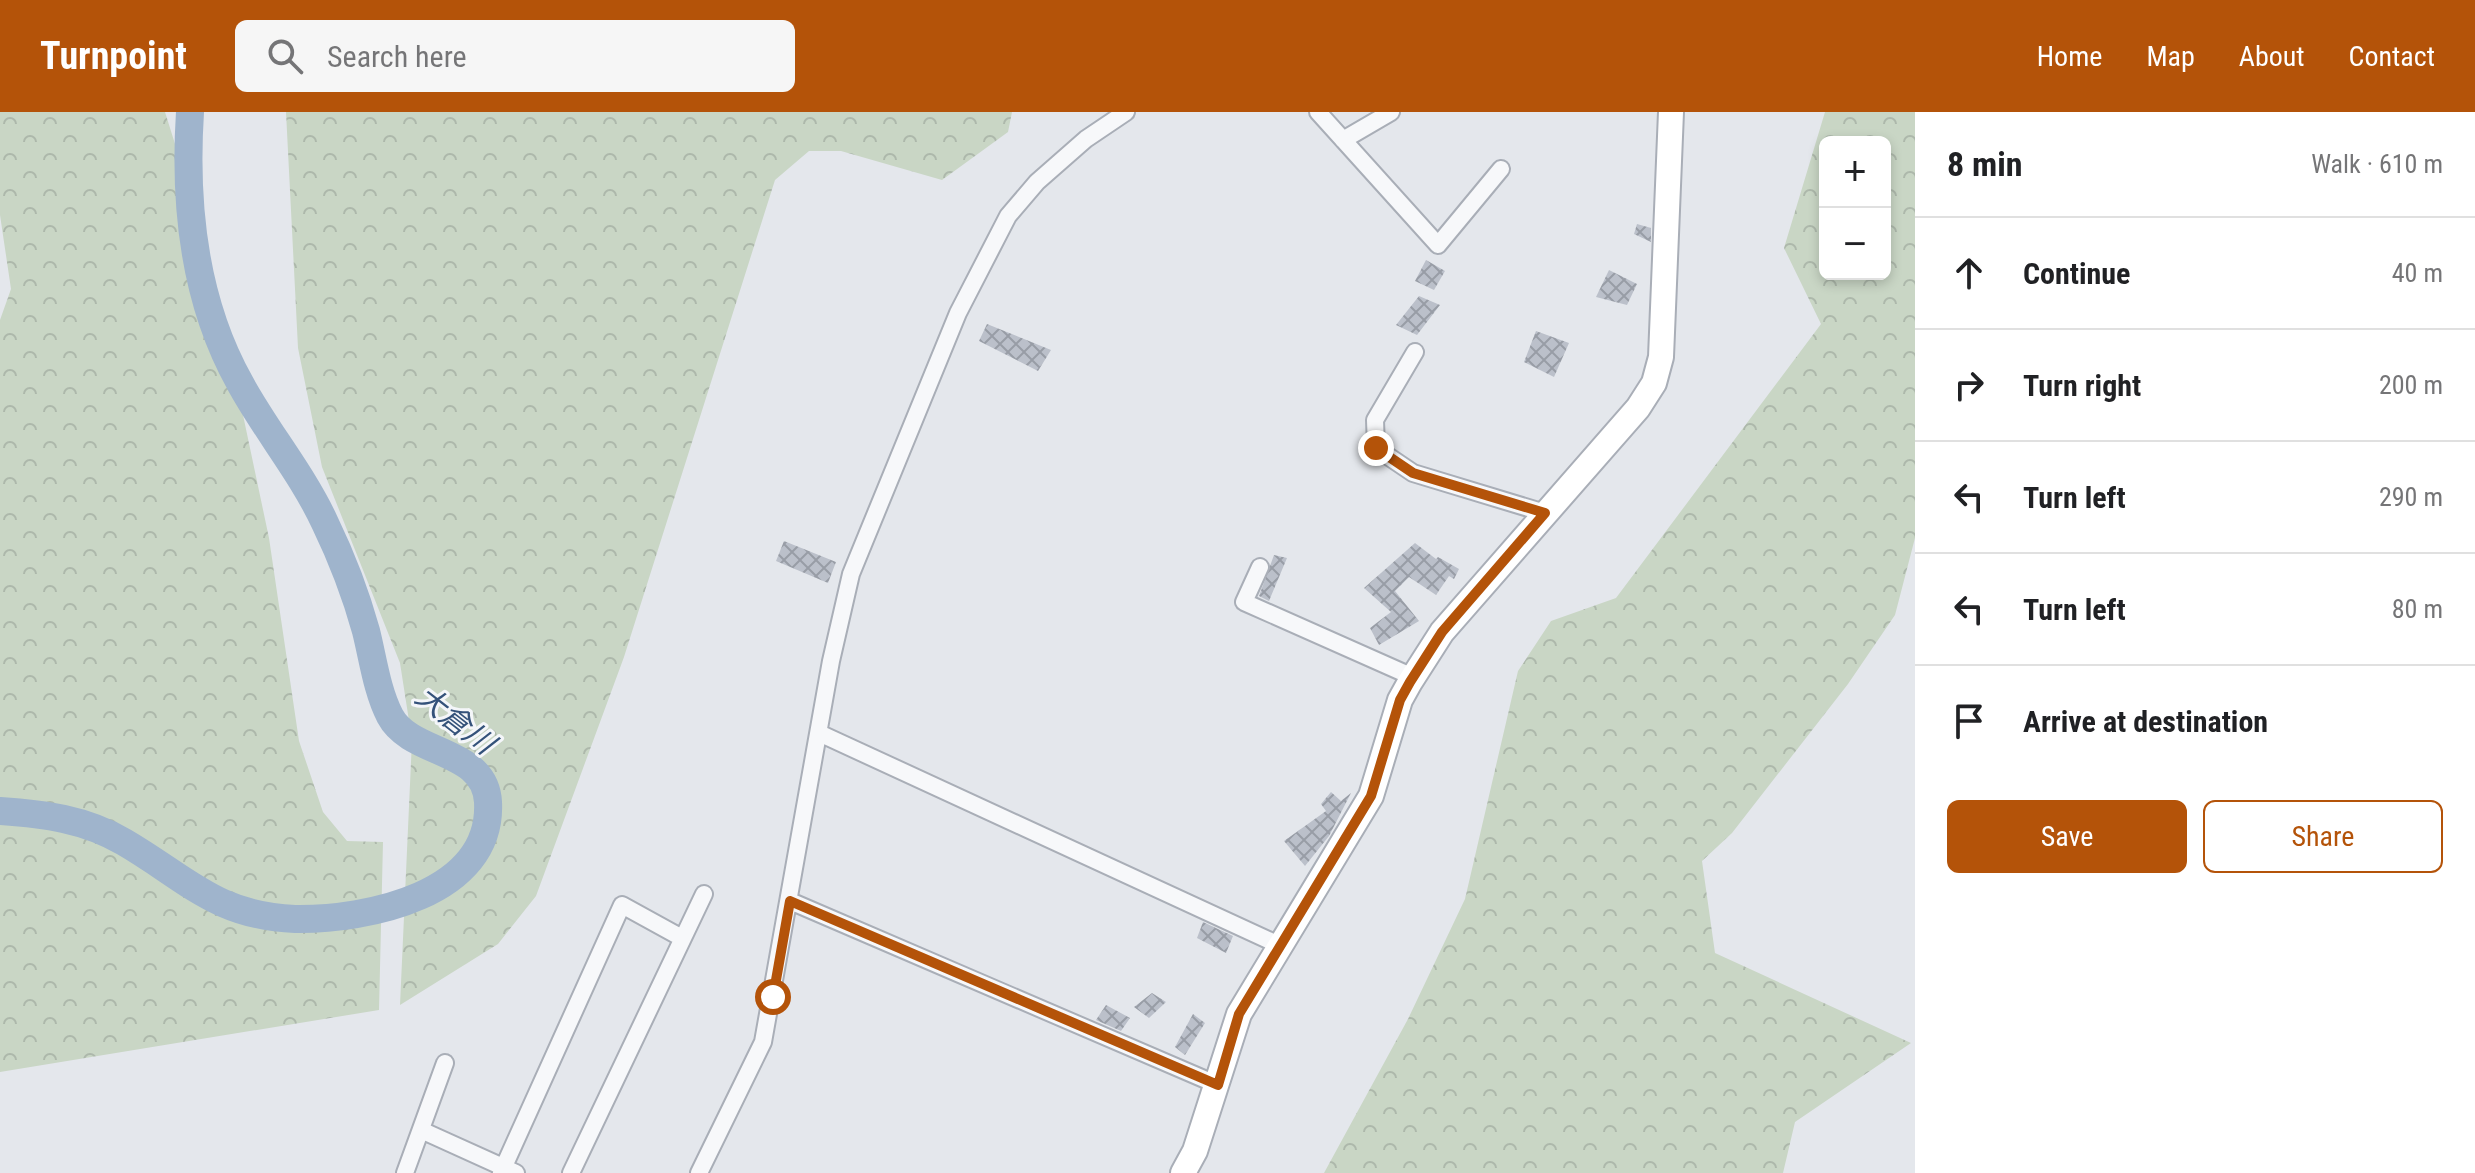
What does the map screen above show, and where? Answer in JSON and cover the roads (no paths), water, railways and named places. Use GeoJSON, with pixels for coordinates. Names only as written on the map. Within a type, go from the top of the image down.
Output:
{"type":"FeatureCollection","features":[{"type":"Feature","properties":{"kind":"street"},"geometry":{"type":"LineString","coordinates":[[699,1173],[763,1042],[851,574],[958,313],[1008,216],[1086,139],[1126,112]]}},
{"type":"Feature","properties":{"kind":"street"},"geometry":{"type":"LineString","coordinates":[[1318,112],[1438,245],[1501,169]]}},
{"type":"Feature","properties":{"kind":"street"},"geometry":{"type":"LineString","coordinates":[[1343,140],[1391,112]]}},
{"type":"Feature","properties":{"kind":"street"},"geometry":{"type":"LineString","coordinates":[[1183,1173],[1195,1151],[1239,1014],[1371,796],[1400,700],[1413,677],[1442,632],[1638,408],[1654,383],[1661,357],[1671,112]]}},
{"type":"Feature","properties":{"kind":"street"},"geometry":{"type":"LineString","coordinates":[[1415,352],[1375,420],[1376,448],[1413,473],[1545,513]]}},
{"type":"Feature","properties":{"kind":"street"},"geometry":{"type":"LineString","coordinates":[[1260,567],[1244,602],[1413,677]]}},
{"type":"Feature","properties":{"kind":"street"},"geometry":{"type":"LineString","coordinates":[[819,733],[1279,945]]}},
{"type":"Feature","properties":{"kind":"street"},"geometry":{"type":"LineString","coordinates":[[571,1173],[704,894]]}},
{"type":"Feature","properties":{"kind":"street"},"geometry":{"type":"LineString","coordinates":[[790,901],[1218,1085]]}},
{"type":"Feature","properties":{"kind":"street"},"geometry":{"type":"LineString","coordinates":[[421,1130],[507,1171],[622,905],[682,938]]}},
{"type":"Feature","properties":{"kind":"street"},"geometry":{"type":"LineString","coordinates":[[405,1173],[445,1063]]}},
{"type":"Feature","properties":{"kind":"waterway","name":"大倉川"},"geometry":{"type":"LineString","coordinates":[[0,811],[48,816],[94,828],[124,842],[223,903],[244,911],[295,919],[356,914],[420,896],[448,880],[470,860],[484,834],[488,802],[484,784],[474,771],[414,739],[400,729],[390,716],[358,604],[331,536],[306,487],[250,401],[224,352],[202,286],[191,217],[190,112]]}}]}
